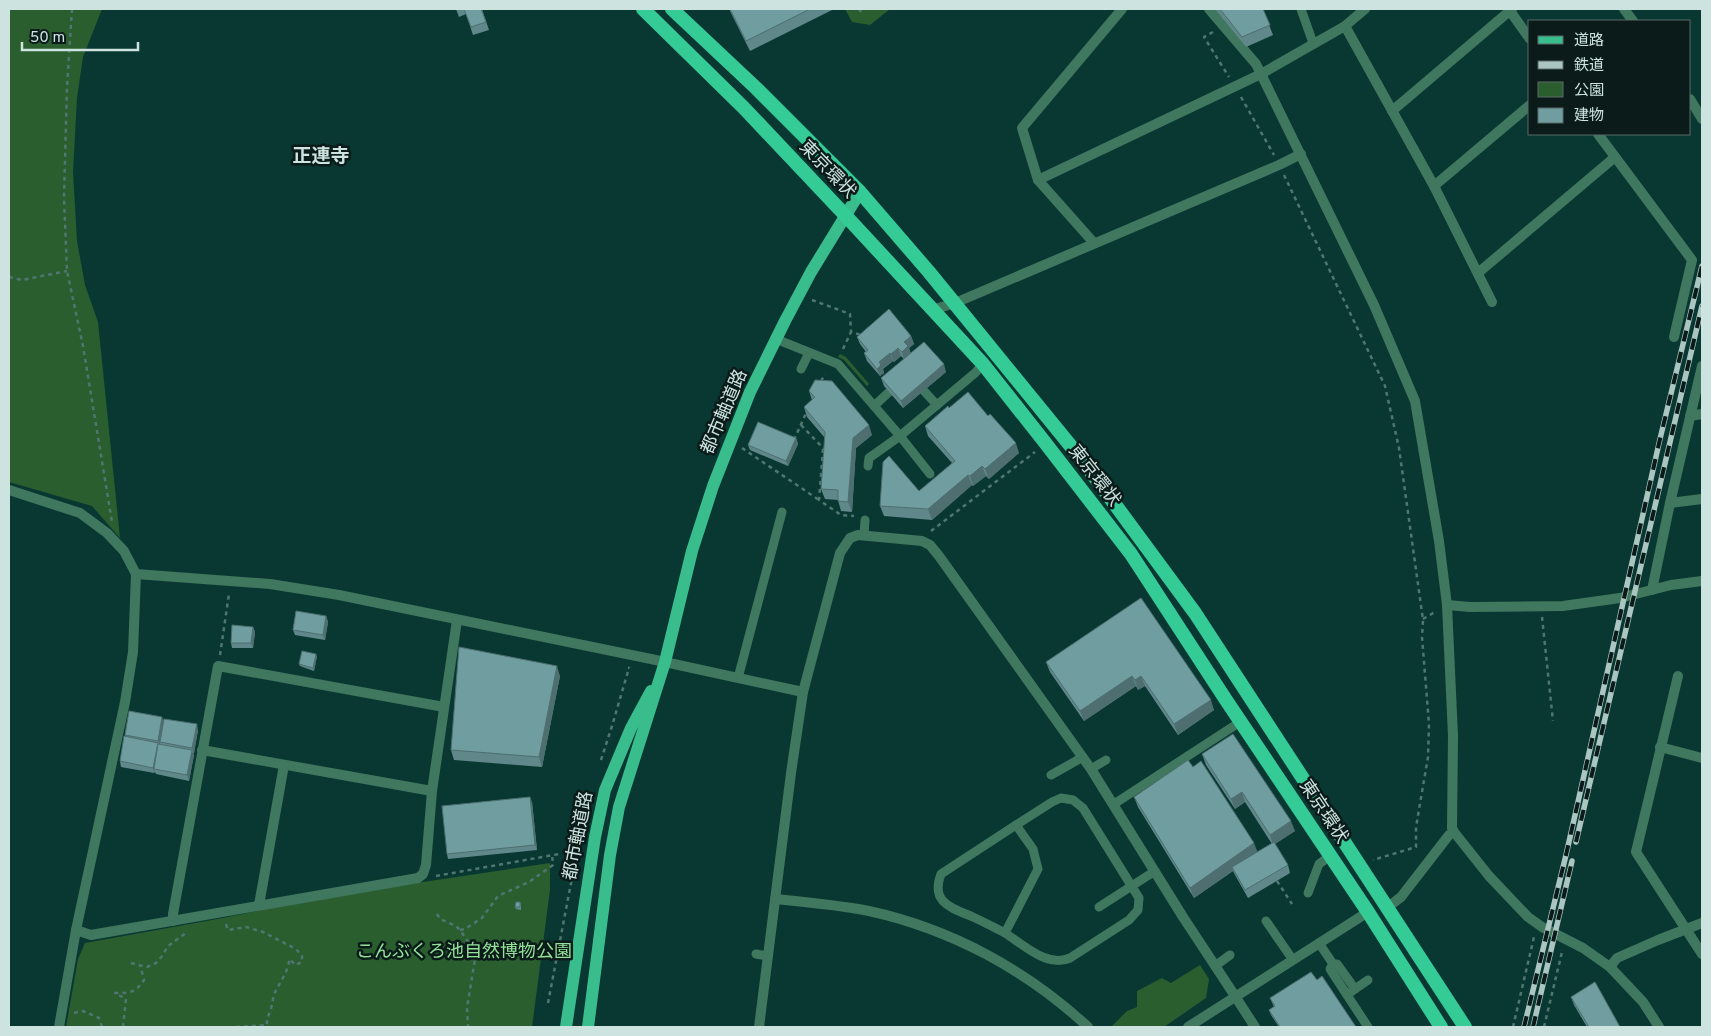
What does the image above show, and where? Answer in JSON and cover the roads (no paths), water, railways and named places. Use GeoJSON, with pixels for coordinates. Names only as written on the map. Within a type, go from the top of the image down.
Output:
{"type":"FeatureCollection","features":[{"type":"Feature","properties":{"kind":"highway","name":"東京環状"},"geometry":{"type":"LineString","coordinates":[[643,9],[744,108],[983,364],[1131,554],[1240,722],[1368,912],[1440,1027]]}},
{"type":"Feature","properties":{"kind":"highway","name":"東京環状"},"geometry":{"type":"LineString","coordinates":[[672,9],[756,88],[860,192],[955,303],[1083,461],[1195,613],[1465,1027]]}},
{"type":"Feature","properties":{"kind":"main road","name":"都市軸道路"},"geometry":{"type":"LineString","coordinates":[[588,1027],[610,855],[619,807],[665,662],[692,550],[713,486],[750,392],[811,272],[860,192]]}},
{"type":"Feature","properties":{"kind":"main road","name":"都市軸道路"},"geometry":{"type":"LineString","coordinates":[[566,1027],[595,837],[605,790],[631,728],[665,662]]}},
{"type":"Feature","properties":{"kind":"street"},"geometry":{"type":"LineString","coordinates":[[1094,243],[1038,180],[1022,128],[1122,9]]}},
{"type":"Feature","properties":{"kind":"street"},"geometry":{"type":"LineString","coordinates":[[1210,9],[1256,64],[1374,305],[1415,401],[1439,541],[1447,605],[1453,736],[1452,828],[1489,876],[1528,916],[1538,924],[1583,948],[1610,967],[1643,1002],[1659,1027]]}},
{"type":"Feature","properties":{"kind":"street"},"geometry":{"type":"LineString","coordinates":[[1038,180],[1261,74],[1345,26],[1365,9]]}},
{"type":"Feature","properties":{"kind":"street"},"geometry":{"type":"LineString","coordinates":[[1624,9],[1632,20]]}},
{"type":"Feature","properties":{"kind":"street"},"geometry":{"type":"LineString","coordinates":[[1392,111],[1511,10],[1528,36]]}},
{"type":"Feature","properties":{"kind":"street"},"geometry":{"type":"LineString","coordinates":[[1345,26],[1434,186],[1492,302]]}},
{"type":"Feature","properties":{"kind":"street"},"geometry":{"type":"LineString","coordinates":[[1691,102],[1702,119]]}},
{"type":"Feature","properties":{"kind":"street"},"geometry":{"type":"LineString","coordinates":[[1434,186],[1528,107]]}},
{"type":"Feature","properties":{"kind":"street"},"geometry":{"type":"LineString","coordinates":[[1599,135],[1692,260],[1674,337]]}},
{"type":"Feature","properties":{"kind":"street"},"geometry":{"type":"LineString","coordinates":[[932,310],[955,303],[1279,165],[1300,154]]}},
{"type":"Feature","properties":{"kind":"street"},"geometry":{"type":"LineString","coordinates":[[1478,273],[1615,157]]}},
{"type":"Feature","properties":{"kind":"street"},"geometry":{"type":"LineString","coordinates":[[1652,590],[1702,366]]}},
{"type":"Feature","properties":{"kind":"street"},"geometry":{"type":"LineString","coordinates":[[1690,416],[1702,414]]}},
{"type":"Feature","properties":{"kind":"street"},"geometry":{"type":"LineString","coordinates":[[9,490],[80,512],[107,533],[124,551],[136,574],[132,661],[76,930],[58,1027]]}},
{"type":"Feature","properties":{"kind":"street"},"geometry":{"type":"LineString","coordinates":[[1670,503],[1702,499]]}},
{"type":"Feature","properties":{"kind":"street"},"geometry":{"type":"LineString","coordinates":[[759,1027],[803,692],[840,553],[850,538],[858,535],[913,539],[930,545],[939,556],[1083,757],[1255,1027]]}},
{"type":"Feature","properties":{"kind":"street"},"geometry":{"type":"LineString","coordinates":[[136,574],[270,584],[339,595],[803,692]]}},
{"type":"Feature","properties":{"kind":"street"},"geometry":{"type":"LineString","coordinates":[[1447,605],[1470,607],[1563,606],[1620,598],[1671,585],[1702,581]]}},
{"type":"Feature","properties":{"kind":"street"},"geometry":{"type":"LineString","coordinates":[[76,930],[91,935],[418,878],[423,874],[426,865],[432,791],[458,620]]}},
{"type":"Feature","properties":{"kind":"street"},"geometry":{"type":"LineString","coordinates":[[173,921],[218,666],[444,707]]}},
{"type":"Feature","properties":{"kind":"street"},"geometry":{"type":"LineString","coordinates":[[1678,676],[1636,852],[1702,954]]}},
{"type":"Feature","properties":{"kind":"street"},"geometry":{"type":"LineString","coordinates":[[1660,747],[1702,758]]}},
{"type":"Feature","properties":{"kind":"street"},"geometry":{"type":"LineString","coordinates":[[202,750],[432,791]]}},
{"type":"Feature","properties":{"kind":"street"},"geometry":{"type":"LineString","coordinates":[[259,905],[284,764]]}},
{"type":"Feature","properties":{"kind":"street"},"geometry":{"type":"LineString","coordinates":[[1388,907],[1401,897],[1449,835],[1454,832]]}},
{"type":"Feature","properties":{"kind":"street"},"geometry":{"type":"LineString","coordinates":[[775,899],[841,906],[870,912],[905,921],[968,945],[1024,976],[1058,1000],[1088,1027]]}},
{"type":"Feature","properties":{"kind":"street"},"geometry":{"type":"LineString","coordinates":[[1188,1027],[1368,912]]}},
{"type":"Feature","properties":{"kind":"street"},"geometry":{"type":"LineString","coordinates":[[1610,967],[1618,958],[1702,923]]}},
{"type":"Feature","properties":{"kind":"lane"},"geometry":{"type":"LineString","coordinates":[[1301,9],[1313,43]]}},
{"type":"Feature","properties":{"kind":"lane"},"geometry":{"type":"LineString","coordinates":[[776,339],[838,364],[930,474]]}},
{"type":"Feature","properties":{"kind":"lane"},"geometry":{"type":"LineString","coordinates":[[801,369],[809,353]]}},
{"type":"Feature","properties":{"kind":"lane"},"geometry":{"type":"LineString","coordinates":[[868,466],[869,458],[900,436],[976,373],[983,364]]}},
{"type":"Feature","properties":{"kind":"lane"},"geometry":{"type":"LineString","coordinates":[[924,390],[937,405]]}},
{"type":"Feature","properties":{"kind":"lane"},"geometry":{"type":"LineString","coordinates":[[874,406],[889,392]]}},
{"type":"Feature","properties":{"kind":"lane"},"geometry":{"type":"LineString","coordinates":[[738,678],[782,512]]}},
{"type":"Feature","properties":{"kind":"lane"},"geometry":{"type":"LineString","coordinates":[[864,535],[865,520]]}},
{"type":"Feature","properties":{"kind":"lane"},"geometry":{"type":"LineString","coordinates":[[1114,804],[1240,722]]}},
{"type":"Feature","properties":{"kind":"lane"},"geometry":{"type":"LineString","coordinates":[[1051,775],[1083,757]]}},
{"type":"Feature","properties":{"kind":"lane"},"geometry":{"type":"LineString","coordinates":[[1091,769],[1106,760]]}},
{"type":"Feature","properties":{"kind":"lane"},"geometry":{"type":"LineString","coordinates":[[1061,798],[1074,800],[1083,808],[1139,898],[1138,910],[1122,924],[1061,962],[1048,960],[1005,933],[946,906],[939,896],[937,885],[941,874],[1016,825],[1061,798]]}},
{"type":"Feature","properties":{"kind":"lane"},"geometry":{"type":"LineString","coordinates":[[1005,933],[1038,869],[1034,849],[1016,825]]}},
{"type":"Feature","properties":{"kind":"lane"},"geometry":{"type":"LineString","coordinates":[[1308,893],[1319,864],[1330,856]]}},
{"type":"Feature","properties":{"kind":"lane"},"geometry":{"type":"LineString","coordinates":[[1099,907],[1155,871]]}},
{"type":"Feature","properties":{"kind":"lane"},"geometry":{"type":"LineString","coordinates":[[1266,921],[1293,960]]}},
{"type":"Feature","properties":{"kind":"lane"},"geometry":{"type":"LineString","coordinates":[[1319,943],[1332,964],[1330,969],[1368,1027]]}},
{"type":"Feature","properties":{"kind":"lane"},"geometry":{"type":"LineString","coordinates":[[756,954],[768,956]]}},
{"type":"Feature","properties":{"kind":"lane"},"geometry":{"type":"LineString","coordinates":[[1215,966],[1230,955]]}},
{"type":"Feature","properties":{"kind":"lane"},"geometry":{"type":"LineString","coordinates":[[1332,964],[1337,964],[1355,989]]}},
{"type":"Feature","properties":{"kind":"lane"},"geometry":{"type":"LineString","coordinates":[[1347,995],[1368,980]]}},
{"type":"Feature","properties":{"kind":"railway"},"geometry":{"type":"LineString","coordinates":[[1524,1027],[1566,855],[1660,439],[1702,266]]}},
{"type":"Feature","properties":{"kind":"railway"},"geometry":{"type":"LineString","coordinates":[[1576,842],[1702,306]]}},
{"type":"Feature","properties":{"kind":"railway"},"geometry":{"type":"LineString","coordinates":[[1533,1027],[1572,861]]}},
{"type":"Feature","properties":{"kind":"district","name":"正連寺"},"geometry":{"type":"Point","coordinates":[321,157]}},
{"type":"Feature","properties":{"kind":"park label","name":"こんぶくろ池自然博物公園"},"geometry":{"type":"Point","coordinates":[464,952]}}]}
